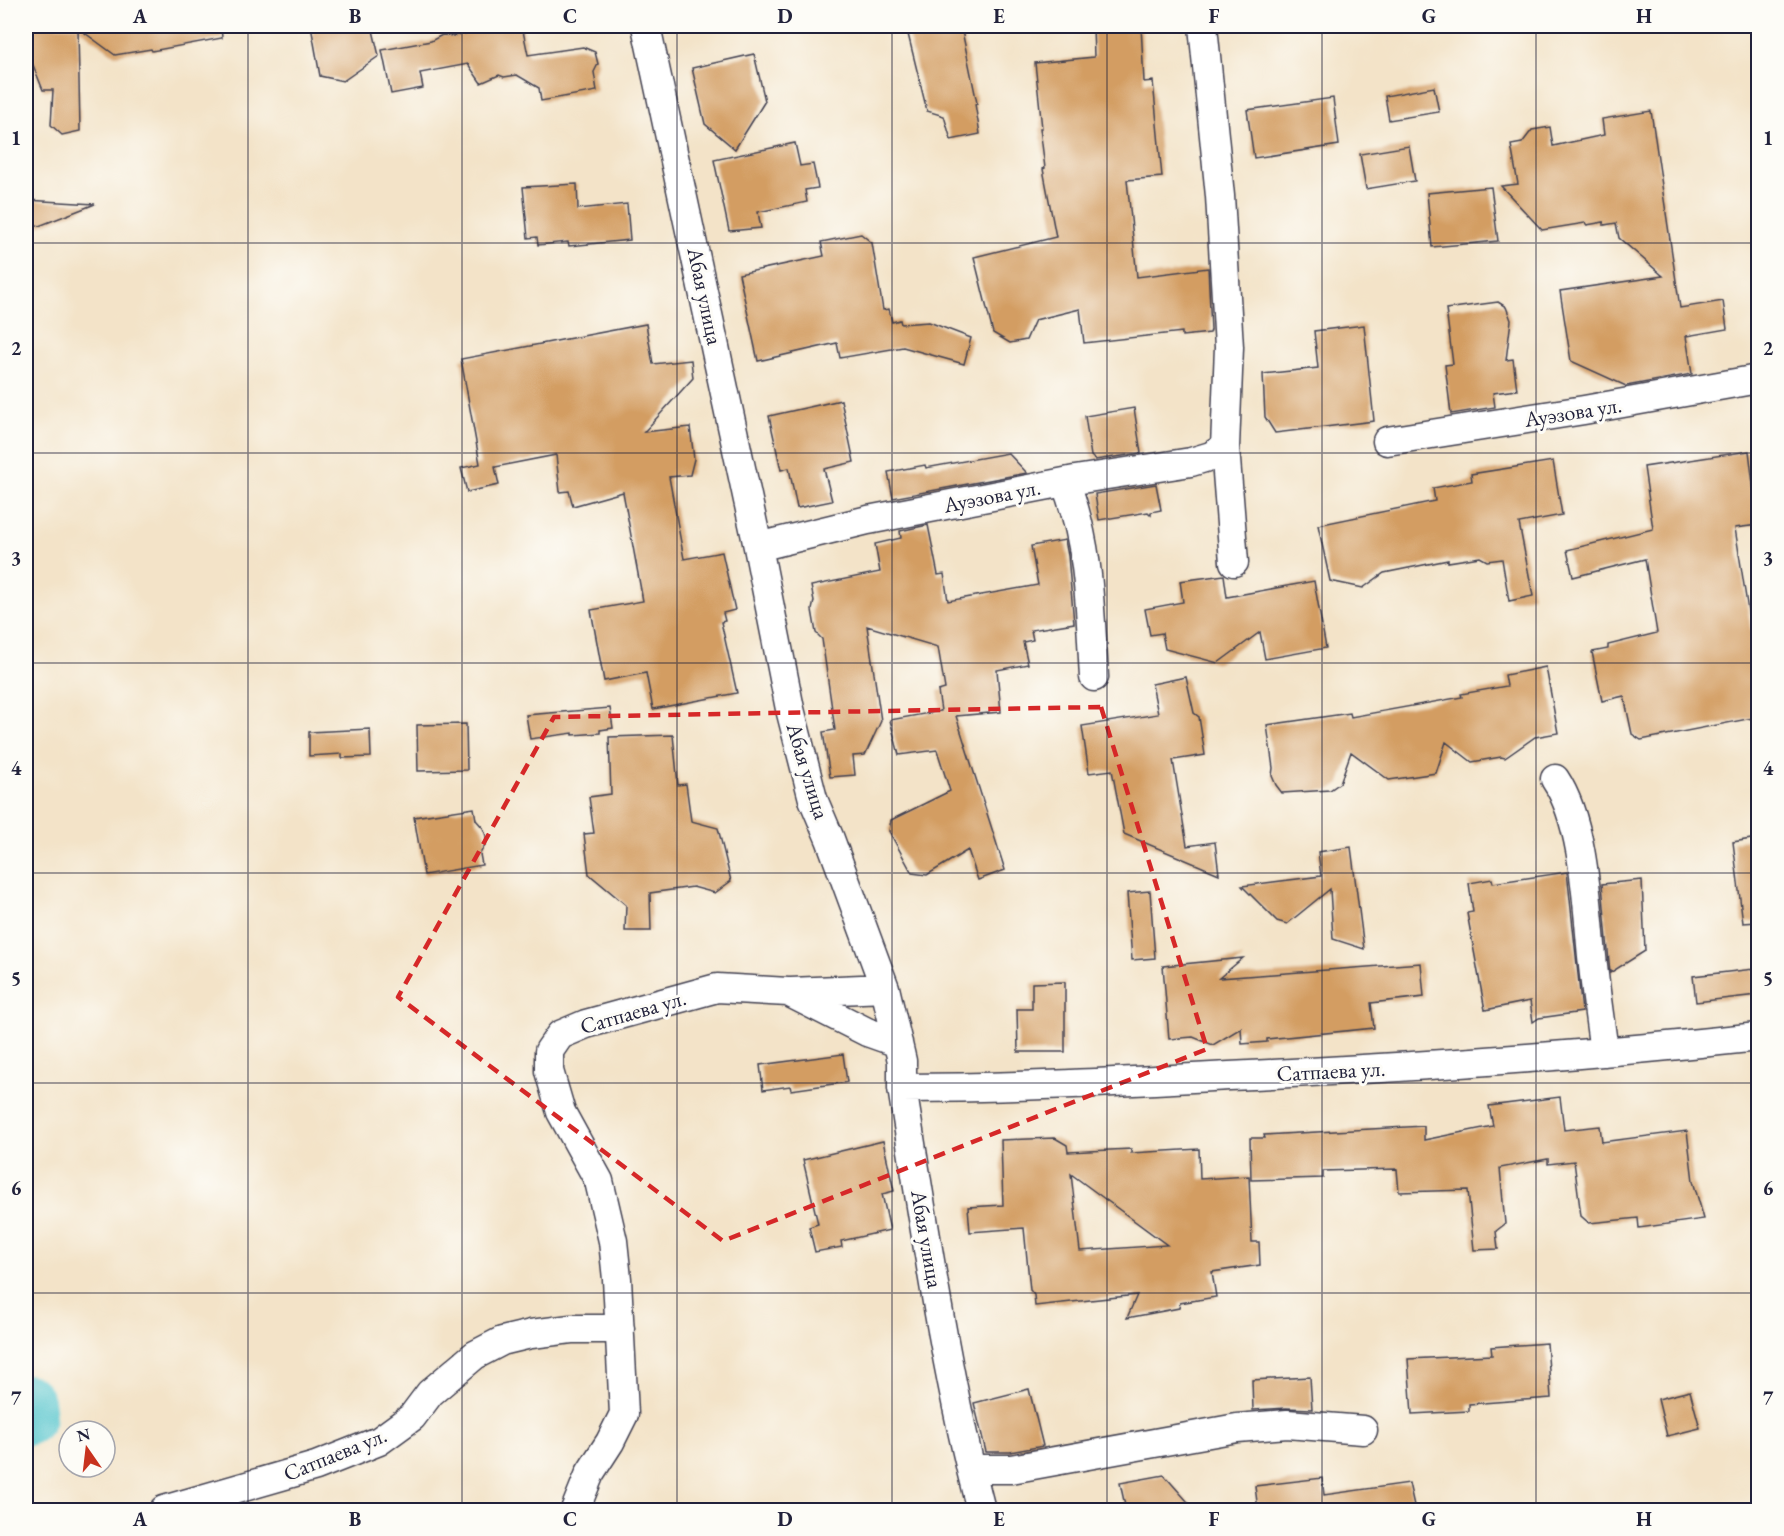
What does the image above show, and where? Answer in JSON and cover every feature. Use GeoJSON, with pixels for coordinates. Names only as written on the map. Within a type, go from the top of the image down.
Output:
{"type":"FeatureCollection","features":[{"type":"Feature","properties":{"kind":"street","name":"Абая улица"},"geometry":{"type":"LineString","coordinates":[[646,26],[758,547],[790,709],[813,799],[885,988],[898,1043],[902,1061],[902,1088],[928,1254],[981,1510]]}},
{"type":"Feature","properties":{"kind":"street"},"geometry":{"type":"LineString","coordinates":[[1203,26],[1220,196],[1229,347],[1225,447],[1234,562]]}},
{"type":"Feature","properties":{"kind":"street","name":"Ауэзова ул."},"geometry":{"type":"LineString","coordinates":[[1387,441],[1758,380]]}},
{"type":"Feature","properties":{"kind":"street","name":"Ауэзова ул."},"geometry":{"type":"LineString","coordinates":[[758,547],[868,520],[1065,482],[1191,462],[1211,456],[1225,447]]}},
{"type":"Feature","properties":{"kind":"street"},"geometry":{"type":"LineString","coordinates":[[1065,482],[1074,504],[1086,561],[1094,677]]}},
{"type":"Feature","properties":{"kind":"street"},"geometry":{"type":"LineString","coordinates":[[1555,778],[1564,792],[1576,833],[1604,1052]]}},
{"type":"Feature","properties":{"kind":"street","name":"Сатпаева ул."},"geometry":{"type":"LineString","coordinates":[[575,1510],[590,1473],[624,1414],[614,1241],[598,1181],[561,1112],[549,1071],[549,1051],[560,1035],[586,1024],[717,988],[788,992],[867,1032],[898,1043]]}},
{"type":"Feature","properties":{"kind":"street"},"geometry":{"type":"LineString","coordinates":[[788,992],[885,988]]}},
{"type":"Feature","properties":{"kind":"street","name":"Сатпаева ул."},"geometry":{"type":"LineString","coordinates":[[902,1088],[1043,1086],[1314,1072],[1604,1052],[1758,1036]]}},
{"type":"Feature","properties":{"kind":"street","name":"Сатпаева ул."},"geometry":{"type":"LineString","coordinates":[[164,1510],[316,1466],[379,1441],[412,1417],[430,1393],[475,1355],[502,1341],[531,1334],[571,1329],[620,1329]]}},
{"type":"Feature","properties":{"kind":"street"},"geometry":{"type":"LineString","coordinates":[[971,1469],[1011,1469],[1237,1428],[1287,1424],[1363,1430]]}},
{"type":"Feature","properties":{"kind":"highlighted area"},"geometry":{"type":"Polygon","coordinates":[[[1101,707],[1207,1049],[723,1241],[398,997],[554,717],[1101,707]]]}},
{"type":"Feature","properties":{"kind":"building"},"geometry":{"type":"Polygon","coordinates":[[[26,26],[221,26],[222,38],[152,51],[151,49],[115,55],[78,28],[80,131],[62,135],[51,125],[53,90],[43,90],[33,65],[26,66],[26,26]]]}},
{"type":"Feature","properties":{"kind":"building"},"geometry":{"type":"Polygon","coordinates":[[[311,26],[372,26],[379,56],[343,81],[320,76],[311,26]]]}},
{"type":"Feature","properties":{"kind":"building"},"geometry":{"type":"Polygon","coordinates":[[[488,26],[522,26],[528,55],[583,47],[595,52],[598,64],[594,72],[597,91],[541,101],[539,88],[517,75],[504,77],[499,75],[481,83],[468,64],[420,73],[423,88],[391,94],[382,50],[431,41],[442,35],[453,36],[489,29],[488,26]]]}},
{"type":"Feature","properties":{"kind":"building"},"geometry":{"type":"Polygon","coordinates":[[[906,26],[961,26],[977,103],[975,104],[980,134],[951,140],[944,116],[927,111],[906,26]]]}},
{"type":"Feature","properties":{"kind":"building"},"geometry":{"type":"Polygon","coordinates":[[[1093,26],[1141,26],[1144,82],[1153,81],[1162,177],[1127,180],[1137,277],[1208,268],[1210,333],[1182,336],[1182,332],[1084,343],[1080,309],[1035,320],[1026,340],[1010,343],[993,333],[974,257],[1056,237],[1043,169],[1045,168],[1040,128],[1042,128],[1035,63],[1094,57],[1093,26]]]}},
{"type":"Feature","properties":{"kind":"building"},"geometry":{"type":"Polygon","coordinates":[[[754,54],[765,101],[735,149],[705,124],[692,68],[754,54]]]}},
{"type":"Feature","properties":{"kind":"building"},"geometry":{"type":"Polygon","coordinates":[[[1434,87],[1439,112],[1389,120],[1385,96],[1434,87]]]}},
{"type":"Feature","properties":{"kind":"building"},"geometry":{"type":"Polygon","coordinates":[[[1333,98],[1339,145],[1254,158],[1247,110],[1333,98]]]}},
{"type":"Feature","properties":{"kind":"building"},"geometry":{"type":"Polygon","coordinates":[[[1651,111],[1680,308],[1723,301],[1727,329],[1686,336],[1692,374],[1626,386],[1571,361],[1560,291],[1663,276],[1619,238],[1616,223],[1604,225],[1604,222],[1587,225],[1585,223],[1542,230],[1501,186],[1518,184],[1511,145],[1522,143],[1532,130],[1550,127],[1553,146],[1604,135],[1602,119],[1651,111]]]}},
{"type":"Feature","properties":{"kind":"building"},"geometry":{"type":"Polygon","coordinates":[[[795,143],[800,166],[813,164],[818,188],[805,190],[807,202],[758,212],[761,228],[729,231],[714,160],[795,143]]]}},
{"type":"Feature","properties":{"kind":"building"},"geometry":{"type":"Polygon","coordinates":[[[1409,146],[1415,181],[1366,189],[1360,154],[1409,146]]]}},
{"type":"Feature","properties":{"kind":"building"},"geometry":{"type":"Polygon","coordinates":[[[577,184],[578,209],[627,204],[630,240],[569,246],[568,242],[538,245],[537,237],[528,238],[523,187],[577,184]]]}},
{"type":"Feature","properties":{"kind":"building"},"geometry":{"type":"Polygon","coordinates":[[[1491,187],[1498,241],[1432,247],[1427,193],[1491,187]]]}},
{"type":"Feature","properties":{"kind":"building"},"geometry":{"type":"Polygon","coordinates":[[[26,200],[95,204],[39,226],[26,220],[26,200]]]}},
{"type":"Feature","properties":{"kind":"building"},"geometry":{"type":"Polygon","coordinates":[[[861,234],[872,243],[883,310],[889,309],[892,322],[900,320],[901,324],[929,322],[971,338],[964,364],[903,347],[840,358],[837,343],[758,361],[739,274],[824,256],[821,242],[861,234]]]}},
{"type":"Feature","properties":{"kind":"building"},"geometry":{"type":"Polygon","coordinates":[[[1498,302],[1506,307],[1511,320],[1506,360],[1513,359],[1517,390],[1493,393],[1495,407],[1451,414],[1445,365],[1453,364],[1446,309],[1498,302]]]}},
{"type":"Feature","properties":{"kind":"building"},"geometry":{"type":"Polygon","coordinates":[[[646,324],[653,364],[691,360],[693,378],[644,432],[690,427],[694,459],[690,475],[669,477],[684,559],[722,552],[735,610],[723,613],[725,621],[721,622],[737,693],[653,709],[646,673],[604,681],[591,610],[643,601],[623,492],[573,506],[569,491],[560,492],[556,455],[495,467],[499,485],[467,492],[461,468],[480,464],[461,359],[646,324]]]}},
{"type":"Feature","properties":{"kind":"building"},"geometry":{"type":"Polygon","coordinates":[[[1364,325],[1374,421],[1275,433],[1265,417],[1263,374],[1318,368],[1314,331],[1364,325]]]}},
{"type":"Feature","properties":{"kind":"building"},"geometry":{"type":"Polygon","coordinates":[[[841,400],[854,462],[824,469],[832,501],[797,508],[789,468],[781,470],[769,416],[841,400]]]}},
{"type":"Feature","properties":{"kind":"building"},"geometry":{"type":"Polygon","coordinates":[[[1134,408],[1141,453],[1095,460],[1091,456],[1085,416],[1134,408]]]}},
{"type":"Feature","properties":{"kind":"building"},"geometry":{"type":"Polygon","coordinates":[[[1749,451],[1758,525],[1735,528],[1751,630],[1758,629],[1758,717],[1641,740],[1632,734],[1624,696],[1602,701],[1592,652],[1608,649],[1608,645],[1657,633],[1645,559],[1573,577],[1567,550],[1653,529],[1644,467],[1749,451]]]}},
{"type":"Feature","properties":{"kind":"building"},"geometry":{"type":"Polygon","coordinates":[[[1008,453],[1027,473],[893,498],[888,472],[925,465],[926,468],[1008,453]]]}},
{"type":"Feature","properties":{"kind":"building"},"geometry":{"type":"Polygon","coordinates":[[[1553,461],[1562,515],[1519,523],[1533,596],[1509,601],[1502,559],[1487,561],[1480,557],[1448,562],[1448,560],[1384,573],[1363,588],[1330,581],[1318,525],[1435,501],[1433,488],[1472,481],[1471,474],[1553,461]]]}},
{"type":"Feature","properties":{"kind":"building"},"geometry":{"type":"Polygon","coordinates":[[[1156,484],[1161,510],[1151,512],[1151,515],[1148,512],[1099,520],[1095,494],[1156,484]]]}},
{"type":"Feature","properties":{"kind":"building"},"geometry":{"type":"Polygon","coordinates":[[[928,525],[938,575],[944,574],[948,601],[1038,585],[1031,546],[1065,540],[1068,556],[1074,623],[1031,630],[1033,640],[1023,642],[1028,664],[997,670],[1001,712],[956,716],[1005,870],[978,880],[968,850],[927,875],[912,873],[889,831],[891,820],[950,791],[937,750],[899,755],[890,720],[941,711],[938,691],[945,689],[938,647],[867,626],[881,721],[865,755],[853,756],[855,775],[830,777],[823,732],[835,730],[822,639],[816,633],[812,610],[814,601],[811,586],[880,572],[875,544],[901,538],[900,531],[928,525]]]}},
{"type":"Feature","properties":{"kind":"building"},"geometry":{"type":"Polygon","coordinates":[[[1224,575],[1227,597],[1314,581],[1326,648],[1265,659],[1260,632],[1218,663],[1165,649],[1162,633],[1150,635],[1145,609],[1183,602],[1180,581],[1224,575]]]}},
{"type":"Feature","properties":{"kind":"building"},"geometry":{"type":"Polygon","coordinates":[[[1546,667],[1558,733],[1535,737],[1505,758],[1472,762],[1446,742],[1436,773],[1389,780],[1351,752],[1340,783],[1330,790],[1282,793],[1272,776],[1267,725],[1350,713],[1351,717],[1462,697],[1461,694],[1507,686],[1505,675],[1546,667]]]}},
{"type":"Feature","properties":{"kind":"building"},"geometry":{"type":"Polygon","coordinates":[[[1186,677],[1194,713],[1199,717],[1205,755],[1173,760],[1187,846],[1215,842],[1219,874],[1124,834],[1112,770],[1089,773],[1082,726],[1158,714],[1152,684],[1186,677]]]}},
{"type":"Feature","properties":{"kind":"building"},"geometry":{"type":"Polygon","coordinates":[[[610,708],[613,728],[600,730],[600,733],[573,735],[573,733],[530,739],[526,715],[610,708]]]}},
{"type":"Feature","properties":{"kind":"building"},"geometry":{"type":"Polygon","coordinates":[[[466,724],[467,770],[418,771],[417,725],[466,724]]]}},
{"type":"Feature","properties":{"kind":"building"},"geometry":{"type":"Polygon","coordinates":[[[370,729],[371,757],[342,758],[342,754],[309,756],[309,732],[370,729]]]}},
{"type":"Feature","properties":{"kind":"building"},"geometry":{"type":"Polygon","coordinates":[[[673,735],[678,785],[686,784],[691,821],[718,828],[731,881],[715,893],[693,887],[650,893],[651,931],[625,931],[626,905],[589,874],[584,834],[594,833],[589,797],[611,794],[609,737],[673,735]]]}},
{"type":"Feature","properties":{"kind":"building"},"geometry":{"type":"Polygon","coordinates":[[[474,808],[476,820],[486,836],[486,843],[480,854],[482,865],[424,875],[414,817],[474,808]]]}},
{"type":"Feature","properties":{"kind":"building"},"geometry":{"type":"Polygon","coordinates":[[[1758,838],[1758,922],[1743,923],[1733,842],[1758,838]]]}},
{"type":"Feature","properties":{"kind":"building"},"geometry":{"type":"Polygon","coordinates":[[[1351,847],[1364,949],[1333,939],[1330,889],[1287,924],[1277,921],[1242,886],[1321,876],[1318,852],[1351,847]]]}},
{"type":"Feature","properties":{"kind":"building"},"geometry":{"type":"Polygon","coordinates":[[[1567,872],[1582,1012],[1539,1018],[1533,1022],[1530,1001],[1485,1010],[1467,913],[1473,912],[1469,883],[1492,879],[1493,883],[1567,872]]]}},
{"type":"Feature","properties":{"kind":"building"},"geometry":{"type":"Polygon","coordinates":[[[1642,880],[1645,951],[1610,973],[1602,884],[1642,880]]]}},
{"type":"Feature","properties":{"kind":"building"},"geometry":{"type":"Polygon","coordinates":[[[1150,891],[1155,958],[1132,960],[1127,893],[1150,891]]]}},
{"type":"Feature","properties":{"kind":"building"},"geometry":{"type":"Polygon","coordinates":[[[1243,958],[1219,978],[1421,963],[1424,997],[1371,1003],[1374,1028],[1267,1039],[1267,1042],[1242,1044],[1241,1028],[1213,1045],[1193,1037],[1169,1039],[1163,966],[1243,958]]]}},
{"type":"Feature","properties":{"kind":"building"},"geometry":{"type":"Polygon","coordinates":[[[1754,969],[1757,995],[1696,1002],[1693,976],[1754,969]]]}},
{"type":"Feature","properties":{"kind":"building"},"geometry":{"type":"Polygon","coordinates":[[[1065,982],[1065,1052],[1018,1052],[1017,1009],[1032,1009],[1032,983],[1065,982]]]}},
{"type":"Feature","properties":{"kind":"building"},"geometry":{"type":"Polygon","coordinates":[[[843,1054],[847,1082],[791,1090],[790,1086],[763,1090],[760,1065],[843,1054]]]}},
{"type":"Feature","properties":{"kind":"building"},"geometry":{"type":"Polygon","coordinates":[[[1560,1097],[1564,1130],[1600,1126],[1602,1142],[1687,1131],[1693,1181],[1704,1219],[1639,1228],[1638,1218],[1589,1223],[1581,1216],[1574,1161],[1548,1164],[1548,1159],[1500,1168],[1505,1224],[1496,1231],[1498,1249],[1474,1250],[1468,1190],[1399,1192],[1397,1169],[1323,1171],[1323,1178],[1251,1180],[1250,1138],[1265,1138],[1264,1135],[1424,1126],[1424,1140],[1493,1126],[1489,1106],[1560,1097]]]}},
{"type":"Feature","properties":{"kind":"building"},"geometry":{"type":"Polygon","coordinates":[[[1055,1138],[1067,1145],[1068,1152],[1131,1149],[1131,1153],[1199,1149],[1200,1179],[1249,1176],[1252,1242],[1259,1242],[1260,1265],[1212,1272],[1216,1297],[1180,1303],[1179,1308],[1127,1318],[1137,1295],[1035,1306],[1034,1295],[1030,1290],[1024,1228],[970,1232],[968,1207],[1003,1205],[1001,1140],[1055,1138]],[[1071,1174],[1080,1251],[1167,1245],[1071,1174]]]}},
{"type":"Feature","properties":{"kind":"building"},"geometry":{"type":"Polygon","coordinates":[[[883,1141],[894,1191],[882,1194],[890,1230],[841,1241],[842,1247],[815,1252],[809,1227],[818,1224],[803,1160],[883,1141]]]}},
{"type":"Feature","properties":{"kind":"building"},"geometry":{"type":"Polygon","coordinates":[[[1547,1343],[1551,1398],[1469,1404],[1469,1411],[1412,1414],[1408,1359],[1492,1355],[1491,1347],[1547,1343]]]}},
{"type":"Feature","properties":{"kind":"building"},"geometry":{"type":"Polygon","coordinates":[[[1310,1377],[1312,1409],[1253,1410],[1252,1380],[1310,1377]]]}},
{"type":"Feature","properties":{"kind":"building"},"geometry":{"type":"Polygon","coordinates":[[[1029,1389],[1043,1446],[1010,1452],[986,1452],[974,1403],[1029,1389]]]}},
{"type":"Feature","properties":{"kind":"building"},"geometry":{"type":"Polygon","coordinates":[[[1690,1391],[1700,1428],[1667,1436],[1658,1399],[1690,1391]]]}},
{"type":"Feature","properties":{"kind":"building"},"geometry":{"type":"Polygon","coordinates":[[[1164,1475],[1195,1510],[1126,1510],[1120,1483],[1164,1475]]]}},
{"type":"Feature","properties":{"kind":"building"},"geometry":{"type":"Polygon","coordinates":[[[1322,1478],[1324,1495],[1409,1483],[1415,1510],[1258,1510],[1255,1486],[1322,1478]]]}},
{"type":"Feature","properties":{"kind":"waterway"},"geometry":{"type":"LineString","coordinates":[[26,1402],[28,1416],[26,1418]]}}]}
